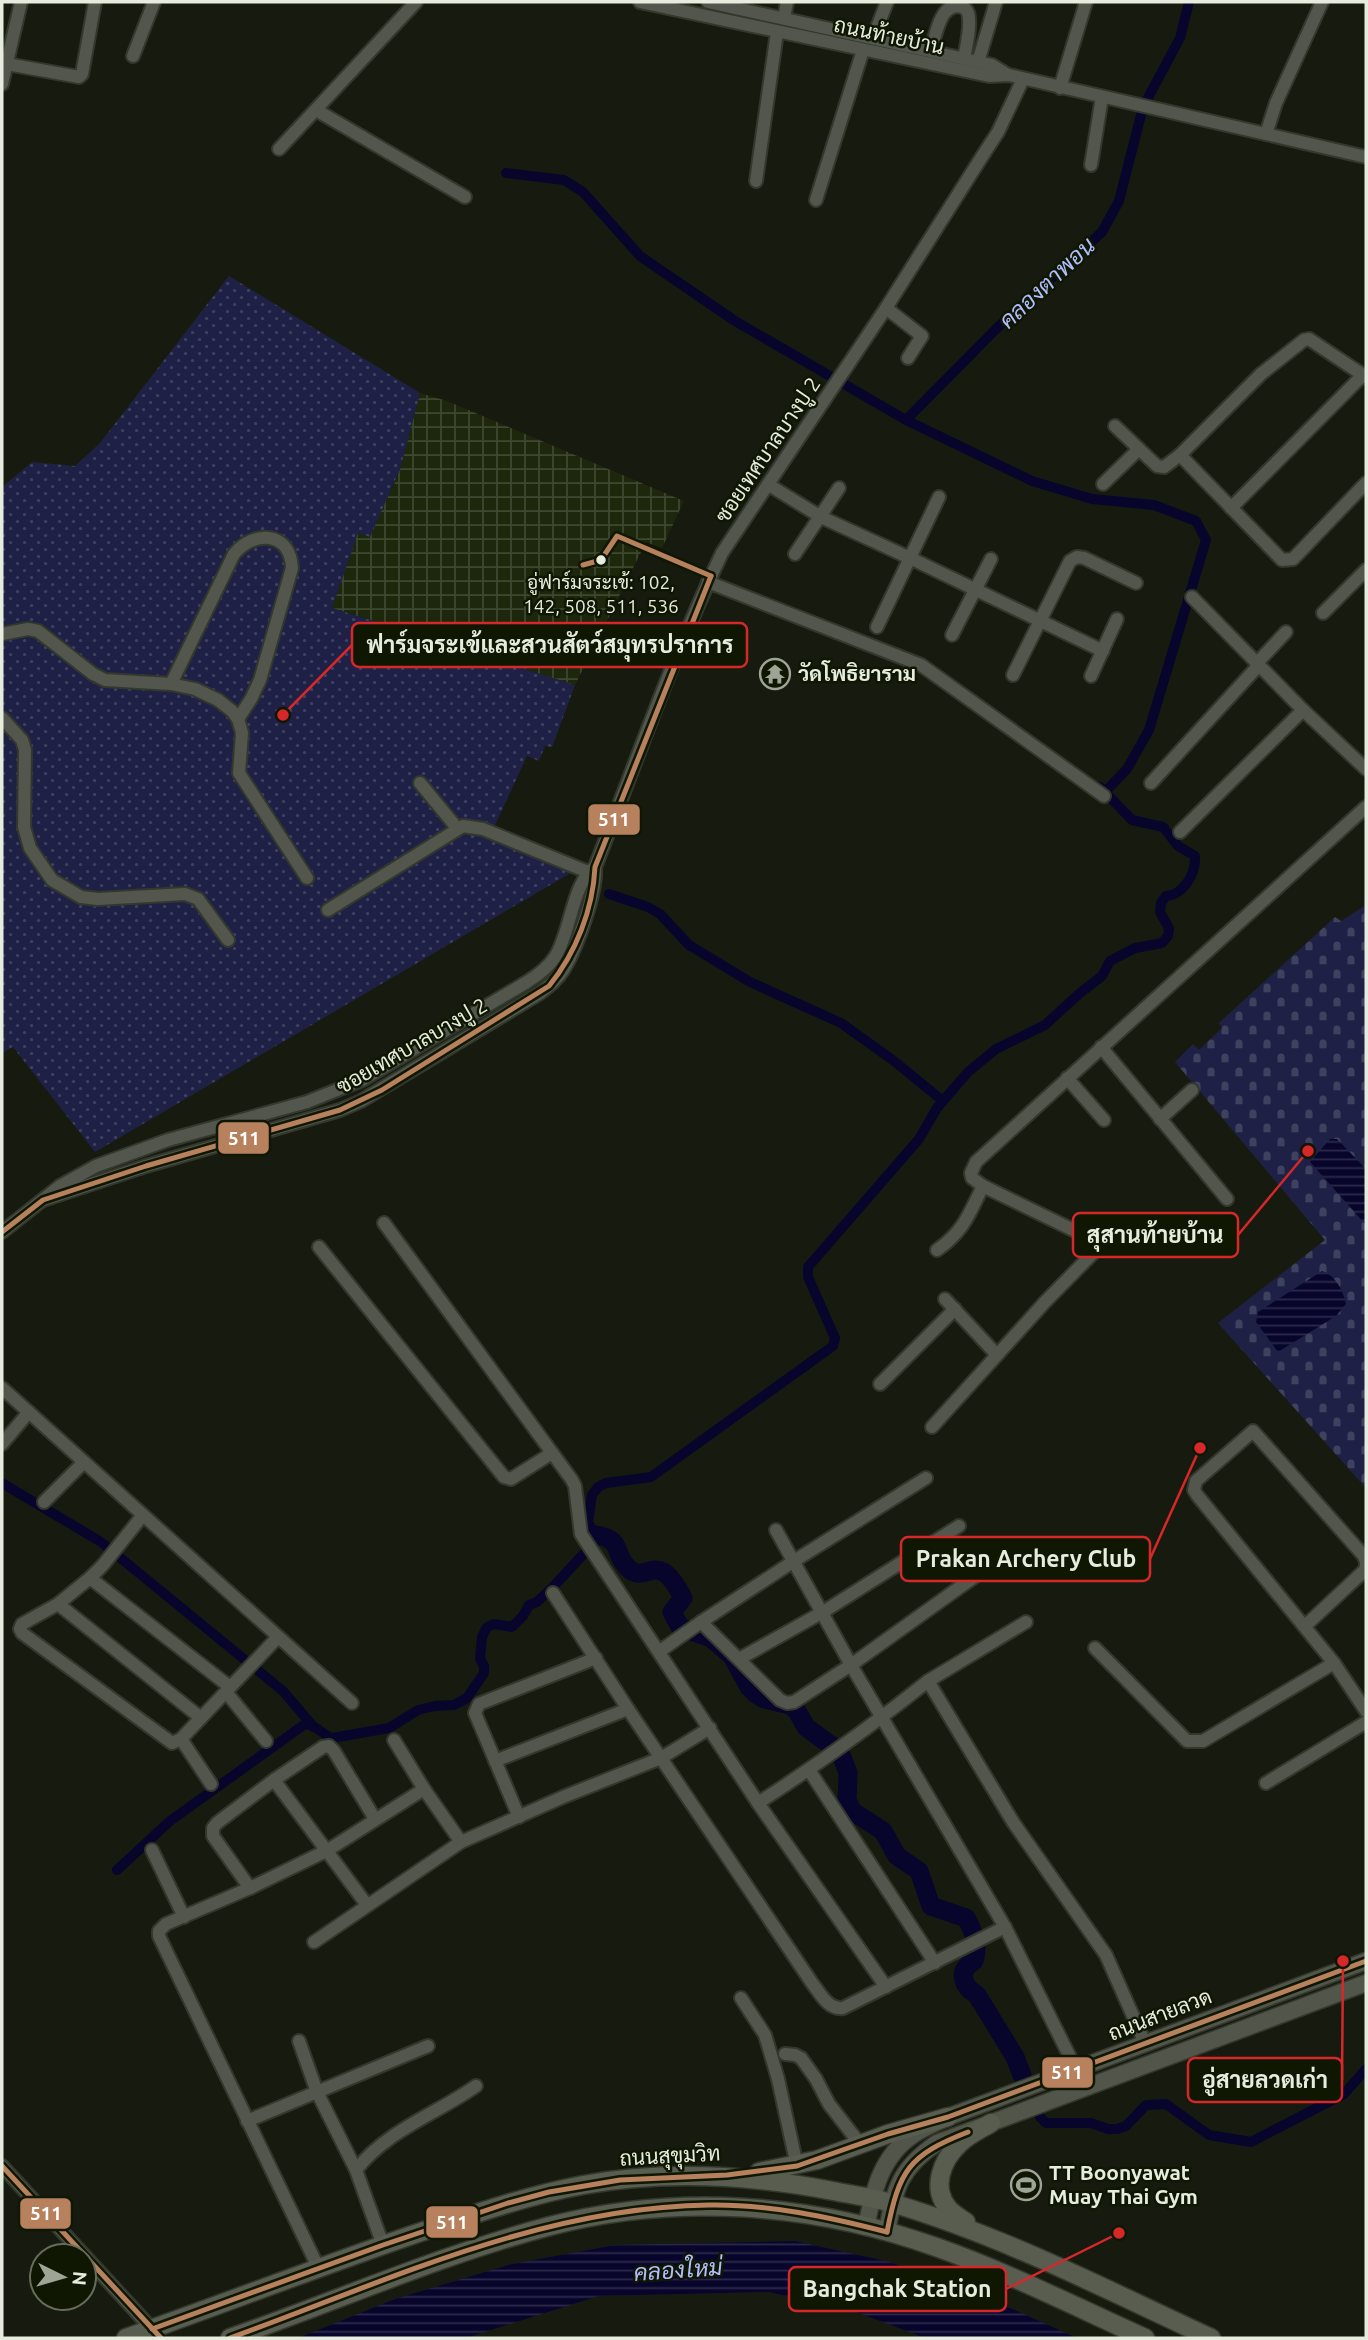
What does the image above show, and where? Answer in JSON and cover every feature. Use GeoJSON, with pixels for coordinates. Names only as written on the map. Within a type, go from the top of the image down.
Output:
{"type":"FeatureCollection","features":[{"type":"Feature","properties":{"kind":"highway"},"geometry":{"type":"LineString","coordinates":[[727,2175],[797,2166],[888,2134],[947,2117]]}},
{"type":"Feature","properties":{"kind":"highway"},"geometry":{"type":"LineString","coordinates":[[991,2123],[961,2142],[948,2155],[939,2184],[948,2208],[991,2237]]}},
{"type":"Feature","properties":{"kind":"highway","name":"ถนนสุขุมวิท"},"geometry":{"type":"LineString","coordinates":[[126,2338],[157,2334],[383,2245],[548,2192],[620,2180],[727,2175],[782,2181],[892,2203],[991,2237],[1211,2338]]}},
{"type":"Feature","properties":{"kind":"highway"},"geometry":{"type":"LineString","coordinates":[[230,2338],[427,2264],[541,2229],[606,2215],[709,2205],[763,2209],[887,2232],[972,2260],[1144,2338]]}},
{"type":"Feature","properties":{"kind":"main road","name":"ถนนสายลวด"},"geometry":{"type":"LineString","coordinates":[[866,2227],[881,2172],[893,2152],[913,2135],[947,2117],[1366,1961]]}},
{"type":"Feature","properties":{"kind":"main road","name":"ถนนสายลวด"},"geometry":{"type":"LineString","coordinates":[[887,2232],[892,2203],[900,2181],[915,2158],[937,2143],[1366,1983]]}},
{"type":"Feature","properties":{"kind":"street"},"geometry":{"type":"LineString","coordinates":[[2,84],[21,2]]}},
{"type":"Feature","properties":{"kind":"street"},"geometry":{"type":"LineString","coordinates":[[7,64],[79,77],[82,74],[95,2]]}},
{"type":"Feature","properties":{"kind":"street"},"geometry":{"type":"LineString","coordinates":[[133,56],[154,2]]}},
{"type":"Feature","properties":{"kind":"street"},"geometry":{"type":"LineString","coordinates":[[279,149],[416,2]]}},
{"type":"Feature","properties":{"kind":"street","name":"ถนนท้ายบ้าน"},"geometry":{"type":"LineString","coordinates":[[640,2],[989,76],[1009,75]]}},
{"type":"Feature","properties":{"kind":"street","name":"ถนนท้ายบ้าน"},"geometry":{"type":"LineString","coordinates":[[708,2],[992,65],[1009,75],[1023,79],[1366,157]]}},
{"type":"Feature","properties":{"kind":"street"},"geometry":{"type":"LineString","coordinates":[[784,18],[787,2]]}},
{"type":"Feature","properties":{"kind":"street"},"geometry":{"type":"LineString","coordinates":[[873,38],[887,2]]}},
{"type":"Feature","properties":{"kind":"street"},"geometry":{"type":"LineString","coordinates":[[978,62],[996,2]]}},
{"type":"Feature","properties":{"kind":"street"},"geometry":{"type":"LineString","coordinates":[[1060,88],[1086,2]]}},
{"type":"Feature","properties":{"kind":"street"},"geometry":{"type":"LineString","coordinates":[[1266,134],[1276,103],[1322,2]]}},
{"type":"Feature","properties":{"kind":"street"},"geometry":{"type":"LineString","coordinates":[[931,51],[940,19],[954,6],[962,7],[967,10],[970,19],[964,59]]}},
{"type":"Feature","properties":{"kind":"street"},"geometry":{"type":"LineString","coordinates":[[755,181],[777,32]]}},
{"type":"Feature","properties":{"kind":"street"},"geometry":{"type":"LineString","coordinates":[[816,200],[863,50]]}},
{"type":"Feature","properties":{"kind":"street","name":"ซอยเทศบาลบางปู 2"},"geometry":{"type":"LineString","coordinates":[[2,1232],[78,1175],[126,1154],[334,1093],[362,1080],[540,974],[555,957],[708,582],[728,544],[886,308],[998,132],[1023,79]]}},
{"type":"Feature","properties":{"kind":"street"},"geometry":{"type":"LineString","coordinates":[[1091,165],[1102,97]]}},
{"type":"Feature","properties":{"kind":"street"},"geometry":{"type":"LineString","coordinates":[[316,110],[465,197]]}},
{"type":"Feature","properties":{"kind":"street"},"geometry":{"type":"LineString","coordinates":[[886,308],[922,336],[908,358]]}},
{"type":"Feature","properties":{"kind":"street"},"geometry":{"type":"LineString","coordinates":[[1115,426],[1160,467],[1164,467],[1180,455],[1261,374],[1304,340],[1309,339],[1365,376],[1231,508]]}},
{"type":"Feature","properties":{"kind":"street"},"geometry":{"type":"LineString","coordinates":[[1103,484],[1139,449]]}},
{"type":"Feature","properties":{"kind":"street"},"geometry":{"type":"LineString","coordinates":[[1180,455],[1282,560],[1293,559],[1366,483]]}},
{"type":"Feature","properties":{"kind":"street"},"geometry":{"type":"LineString","coordinates":[[769,485],[821,517],[1102,651]]}},
{"type":"Feature","properties":{"kind":"street"},"geometry":{"type":"LineString","coordinates":[[795,554],[839,488]]}},
{"type":"Feature","properties":{"kind":"street"},"geometry":{"type":"LineString","coordinates":[[877,627],[939,497]]}},
{"type":"Feature","properties":{"kind":"street"},"geometry":{"type":"LineString","coordinates":[[171,684],[234,554],[243,543],[251,540],[276,539],[288,547],[292,568],[260,680],[238,719]]}},
{"type":"Feature","properties":{"kind":"street"},"geometry":{"type":"LineString","coordinates":[[1013,675],[1070,561],[1077,557],[1136,583]]}},
{"type":"Feature","properties":{"kind":"street"},"geometry":{"type":"LineString","coordinates":[[952,635],[991,559]]}},
{"type":"Feature","properties":{"kind":"street"},"geometry":{"type":"LineString","coordinates":[[1323,613],[1366,570]]}},
{"type":"Feature","properties":{"kind":"street"},"geometry":{"type":"LineString","coordinates":[[708,582],[921,665],[1104,796]]}},
{"type":"Feature","properties":{"kind":"street"},"geometry":{"type":"LineString","coordinates":[[1192,597],[1366,769]]}},
{"type":"Feature","properties":{"kind":"street"},"geometry":{"type":"LineString","coordinates":[[1091,676],[1117,619]]}},
{"type":"Feature","properties":{"kind":"street"},"geometry":{"type":"LineString","coordinates":[[2,634],[28,629],[38,631],[93,674],[105,680],[171,684],[195,689],[218,700],[232,711],[238,719],[242,733],[239,773],[307,878]]}},
{"type":"Feature","properties":{"kind":"street"},"geometry":{"type":"LineString","coordinates":[[1151,783],[1286,632]]}},
{"type":"Feature","properties":{"kind":"street"},"geometry":{"type":"LineString","coordinates":[[1180,832],[1304,710]]}},
{"type":"Feature","properties":{"kind":"street"},"geometry":{"type":"LineString","coordinates":[[2,718],[22,740],[25,750],[24,827],[30,848],[52,880],[81,897],[98,899],[192,895],[198,899],[228,940]]}},
{"type":"Feature","properties":{"kind":"street"},"geometry":{"type":"LineString","coordinates":[[420,783],[457,828]]}},
{"type":"Feature","properties":{"kind":"street"},"geometry":{"type":"LineString","coordinates":[[932,1427],[1102,1244],[984,1186],[972,1178],[971,1173],[976,1162],[1366,807]]}},
{"type":"Feature","properties":{"kind":"street"},"geometry":{"type":"LineString","coordinates":[[328,910],[463,826],[483,829],[592,870]]}},
{"type":"Feature","properties":{"kind":"street","name":"ซอยเทศบาลบางปู 2"},"geometry":{"type":"LineString","coordinates":[[43,1200],[146,1166],[340,1110],[382,1090],[422,1066],[540,993],[557,978],[570,956],[588,908],[596,879],[592,870]]}},
{"type":"Feature","properties":{"kind":"street"},"geometry":{"type":"LineString","coordinates":[[1101,1047],[1227,1199]]}},
{"type":"Feature","properties":{"kind":"street"},"geometry":{"type":"LineString","coordinates":[[1067,1078],[1104,1120]]}},
{"type":"Feature","properties":{"kind":"street"},"geometry":{"type":"LineString","coordinates":[[1160,1119],[1192,1090]]}},
{"type":"Feature","properties":{"kind":"street"},"geometry":{"type":"LineString","coordinates":[[937,1250],[954,1238],[961,1229],[984,1186]]}},
{"type":"Feature","properties":{"kind":"street"},"geometry":{"type":"LineString","coordinates":[[384,1223],[575,1486],[581,1534],[758,1803],[886,1987]]}},
{"type":"Feature","properties":{"kind":"street"},"geometry":{"type":"LineString","coordinates":[[319,1247],[504,1477],[511,1479],[552,1454]]}},
{"type":"Feature","properties":{"kind":"street"},"geometry":{"type":"LineString","coordinates":[[945,1299],[997,1355]]}},
{"type":"Feature","properties":{"kind":"street"},"geometry":{"type":"LineString","coordinates":[[880,1384],[955,1309]]}},
{"type":"Feature","properties":{"kind":"street"},"geometry":{"type":"LineString","coordinates":[[2,1388],[352,1703]]}},
{"type":"Feature","properties":{"kind":"street"},"geometry":{"type":"LineString","coordinates":[[2,1444],[29,1412]]}},
{"type":"Feature","properties":{"kind":"street"},"geometry":{"type":"LineString","coordinates":[[1305,1626],[1365,1570],[1366,1563],[1364,1556],[1253,1431],[1196,1481],[1194,1490],[1334,1663],[1366,1710]]}},
{"type":"Feature","properties":{"kind":"street"},"geometry":{"type":"LineString","coordinates":[[44,1502],[84,1462]]}},
{"type":"Feature","properties":{"kind":"street"},"geometry":{"type":"LineString","coordinates":[[660,1651],[794,1561],[926,1478]]}},
{"type":"Feature","properties":{"kind":"street"},"geometry":{"type":"LineString","coordinates":[[142,1515],[90,1578],[58,1604],[22,1624],[22,1633],[169,1741],[176,1743],[278,1637]]}},
{"type":"Feature","properties":{"kind":"street"},"geometry":{"type":"LineString","coordinates":[[739,1659],[823,1612],[959,1526]]}},
{"type":"Feature","properties":{"kind":"street"},"geometry":{"type":"LineString","coordinates":[[776,1530],[851,1665],[1005,1927],[1085,2087]]}},
{"type":"Feature","properties":{"kind":"street"},"geometry":{"type":"LineString","coordinates":[[701,1622],[780,1700],[794,1702],[851,1665],[988,1567]]}},
{"type":"Feature","properties":{"kind":"street"},"geometry":{"type":"LineString","coordinates":[[90,1578],[228,1689],[266,1741]]}},
{"type":"Feature","properties":{"kind":"street"},"geometry":{"type":"LineString","coordinates":[[553,1593],[628,1709],[829,2005],[835,2009],[843,2008],[1005,1927]]}},
{"type":"Feature","properties":{"kind":"street"},"geometry":{"type":"LineString","coordinates":[[58,1604],[201,1718]]}},
{"type":"Feature","properties":{"kind":"street"},"geometry":{"type":"LineString","coordinates":[[758,1803],[882,1718],[928,1681],[1026,1622]]}},
{"type":"Feature","properties":{"kind":"street"},"geometry":{"type":"LineString","coordinates":[[1095,1648],[1186,1741],[1195,1743],[1203,1741],[1334,1663]]}},
{"type":"Feature","properties":{"kind":"street"},"geometry":{"type":"LineString","coordinates":[[519,1817],[475,1713],[479,1704],[596,1658]]}},
{"type":"Feature","properties":{"kind":"street"},"geometry":{"type":"LineString","coordinates":[[928,1681],[1013,1822],[1106,1955],[1145,2043]]}},
{"type":"Feature","properties":{"kind":"street"},"geometry":{"type":"LineString","coordinates":[[495,1762],[628,1709]]}},
{"type":"Feature","properties":{"kind":"street"},"geometry":{"type":"LineString","coordinates":[[1266,1783],[1366,1722]]}},
{"type":"Feature","properties":{"kind":"street"},"geometry":{"type":"LineString","coordinates":[[314,1942],[461,1842],[661,1758],[710,1728]]}},
{"type":"Feature","properties":{"kind":"street"},"geometry":{"type":"LineString","coordinates":[[181,1739],[211,1784]]}},
{"type":"Feature","properties":{"kind":"street"},"geometry":{"type":"LineString","coordinates":[[394,1740],[461,1842]]}},
{"type":"Feature","properties":{"kind":"street"},"geometry":{"type":"LineString","coordinates":[[250,1888],[213,1836],[213,1828],[274,1780],[323,1747],[329,1746],[334,1751],[375,1819]]}},
{"type":"Feature","properties":{"kind":"street"},"geometry":{"type":"LineString","coordinates":[[809,1770],[936,1963]]}},
{"type":"Feature","properties":{"kind":"street"},"geometry":{"type":"LineString","coordinates":[[274,1780],[367,1905]]}},
{"type":"Feature","properties":{"kind":"street"},"geometry":{"type":"LineString","coordinates":[[319,2269],[159,1936],[161,1927],[328,1850],[424,1789]]}},
{"type":"Feature","properties":{"kind":"street"},"geometry":{"type":"LineString","coordinates":[[152,1850],[184,1917]]}},
{"type":"Feature","properties":{"kind":"street"},"geometry":{"type":"LineString","coordinates":[[741,1998],[765,2035],[778,2079],[797,2166]]}},
{"type":"Feature","properties":{"kind":"street"},"geometry":{"type":"LineString","coordinates":[[299,2041],[317,2092],[356,2170],[383,2245]]}},
{"type":"Feature","properties":{"kind":"street"},"geometry":{"type":"LineString","coordinates":[[247,2121],[428,2046]]}},
{"type":"Feature","properties":{"kind":"street"},"geometry":{"type":"LineString","coordinates":[[785,2054],[795,2054],[801,2058],[829,2104],[860,2144]]}},
{"type":"Feature","properties":{"kind":"street"},"geometry":{"type":"LineString","coordinates":[[356,2170],[366,2156],[402,2130],[476,2087]]}},
{"type":"Feature","properties":{"kind":"street"},"geometry":{"type":"LineString","coordinates":[[2,2166],[157,2334]]}},
{"type":"Feature","properties":{"kind":"shaded area"},"geometry":{"type":"Polygon","coordinates":[[[420,393],[447,401],[684,501],[662,548],[646,542],[575,685],[332,608],[358,532],[393,487],[420,393]]]}},
{"type":"Feature","properties":{"kind":"green space"},"geometry":{"type":"Polygon","coordinates":[[[229,276],[420,393],[400,469],[370,537],[358,533],[332,608],[575,685],[552,747],[545,746],[539,761],[527,756],[490,836],[574,871],[95,1152],[13,1047],[2,1053],[2,487],[32,462],[75,466],[100,443],[229,276]]]}},
{"type":"Feature","properties":{"kind":"green space"},"geometry":{"type":"Polygon","coordinates":[[[1366,905],[1366,1488],[1218,1323],[1325,1240],[1175,1062],[1193,1044],[1199,1050],[1222,1028],[1219,1023],[1335,917],[1341,921],[1366,905]]]}},
{"type":"Feature","properties":{"kind":"water"},"geometry":{"type":"Polygon","coordinates":[[[1330,1139],[1337,1139],[1366,1169],[1366,1225],[1310,1162],[1330,1139]]]}},
{"type":"Feature","properties":{"kind":"water"},"geometry":{"type":"Polygon","coordinates":[[[1322,1271],[1338,1284],[1346,1304],[1336,1316],[1278,1352],[1256,1322],[1258,1312],[1322,1271]]]}},
{"type":"Feature","properties":{"kind":"water","name":"คลองใหม่"},"geometry":{"type":"Polygon","coordinates":[[[795,2241],[890,2262],[1015,2310],[1077,2338],[925,2338],[851,2310],[768,2292],[599,2296],[466,2338],[298,2338],[395,2299],[512,2264],[615,2245],[795,2241]]]}},
{"type":"Feature","properties":{"kind":"waterway","name":"คลองตาพอน"},"geometry":{"type":"LineString","coordinates":[[906,420],[996,329],[1102,232],[1119,201],[1143,107],[1180,38],[1189,2]]}},
{"type":"Feature","properties":{"kind":"waterway"},"geometry":{"type":"LineString","coordinates":[[506,173],[564,180],[583,192],[640,256],[735,321],[906,420],[1032,481],[1092,499],[1154,505],[1196,521],[1206,540],[1149,730],[1127,769],[1106,791]]}},
{"type":"Feature","properties":{"kind":"waterway"},"geometry":{"type":"LineString","coordinates":[[117,1870],[170,1821],[305,1724],[332,1738],[389,1728],[418,1710],[454,1705],[467,1698],[484,1673],[480,1659],[482,1637],[487,1627],[494,1624],[512,1627],[529,1605],[537,1602],[552,1588],[593,1544],[595,1535],[588,1522],[592,1495],[598,1487],[606,1483],[651,1477],[833,1346],[835,1338],[808,1277],[808,1267],[919,1139],[937,1108],[968,1072],[996,1049],[1045,1025],[1102,976],[1110,961],[1135,948],[1162,943],[1168,936],[1169,928],[1160,912],[1161,903],[1166,896],[1178,892],[1188,882],[1195,856],[1178,846],[1163,827],[1132,820],[1100,787]]}},
{"type":"Feature","properties":{"kind":"waterway"},"geometry":{"type":"LineString","coordinates":[[609,894],[648,907],[660,914],[689,945],[750,982],[841,1023],[943,1101]]}},
{"type":"Feature","properties":{"kind":"waterway"},"geometry":{"type":"LineString","coordinates":[[2,1483],[101,1542],[283,1691],[312,1725]]}},
{"type":"Feature","properties":{"kind":"waterway"},"geometry":{"type":"LineString","coordinates":[[595,1535],[614,1543],[623,1562],[635,1573],[659,1570],[666,1574],[683,1598],[672,1612],[680,1627],[711,1638],[732,1656],[749,1687],[756,1694],[764,1699],[790,1705],[797,1711],[806,1727],[836,1749],[848,1773],[847,1800],[852,1811],[883,1831],[897,1856],[919,1871],[931,1906],[966,1918],[969,1923],[976,1950],[974,1961],[965,1969],[965,1983],[977,1995],[1015,2057],[1022,2075]]}},
{"type":"Feature","properties":{"kind":"waterway"},"geometry":{"type":"LineString","coordinates":[[1040,2117],[1046,2123],[1091,2123],[1117,2129],[1126,2126],[1146,2105],[1166,2104],[1209,2135],[1251,2142],[1344,2094],[1366,2069]]}},
{"type":"Feature","properties":{"kind":"transit line","name":"511"},"geometry":{"type":"LineString","coordinates":[[583,565],[601,560],[617,536],[711,576]]}},
{"type":"Feature","properties":{"kind":"transit line","name":"511"},"geometry":{"type":"LineString","coordinates":[[2,1232],[43,1200],[146,1166],[340,1110],[382,1090],[549,986],[559,973],[581,930],[591,899],[595,867],[711,576]]}},
{"type":"Feature","properties":{"kind":"transit line","name":"511"},"geometry":{"type":"LineString","coordinates":[[152,2329],[383,2245],[549,2192],[620,2180],[727,2175],[797,2166],[888,2134],[948,2117],[1366,1961]]}},
{"type":"Feature","properties":{"kind":"transit line","name":"511"},"geometry":{"type":"LineString","coordinates":[[887,2232],[896,2193],[910,2167],[932,2149],[968,2132]]}},
{"type":"Feature","properties":{"kind":"transit line","name":"511"},"geometry":{"type":"LineString","coordinates":[[2,2166],[161,2338]]}},
{"type":"Feature","properties":{"kind":"transit line","name":"511"},"geometry":{"type":"LineString","coordinates":[[230,2338],[465,2251],[524,2233],[585,2219],[647,2209],[731,2205],[799,2212],[887,2232]]}},
{"type":"Feature","properties":{"kind":"place","name":"อู่ฟาร์มจระเข้: 102, 142, 508, 511, 536"},"geometry":{"type":"Point","coordinates":[601,560]}},
{"type":"Feature","properties":{"kind":"place","name":"วัดโพธิยาราม"},"geometry":{"type":"Point","coordinates":[775,674]}},
{"type":"Feature","properties":{"kind":"place","name":"ฟาร์มจระเข้และสวนสัตว์สมุทรปราการ"},"geometry":{"type":"Point","coordinates":[283,715]}},
{"type":"Feature","properties":{"kind":"place","name":"สุสานท้ายบ้าน"},"geometry":{"type":"Point","coordinates":[1308,1151]}},
{"type":"Feature","properties":{"kind":"place","name":"Prakan Archery Club"},"geometry":{"type":"Point","coordinates":[1200,1448]}},
{"type":"Feature","properties":{"kind":"place","name":"อู่สายลวดเก่า"},"geometry":{"type":"Point","coordinates":[1343,1961]}},
{"type":"Feature","properties":{"kind":"place","name":"TT Boonyawat Muay Thai Gym"},"geometry":{"type":"Point","coordinates":[1026,2185]}},
{"type":"Feature","properties":{"kind":"place","name":"Bangchak Station"},"geometry":{"type":"Point","coordinates":[1119,2233]}}]}
